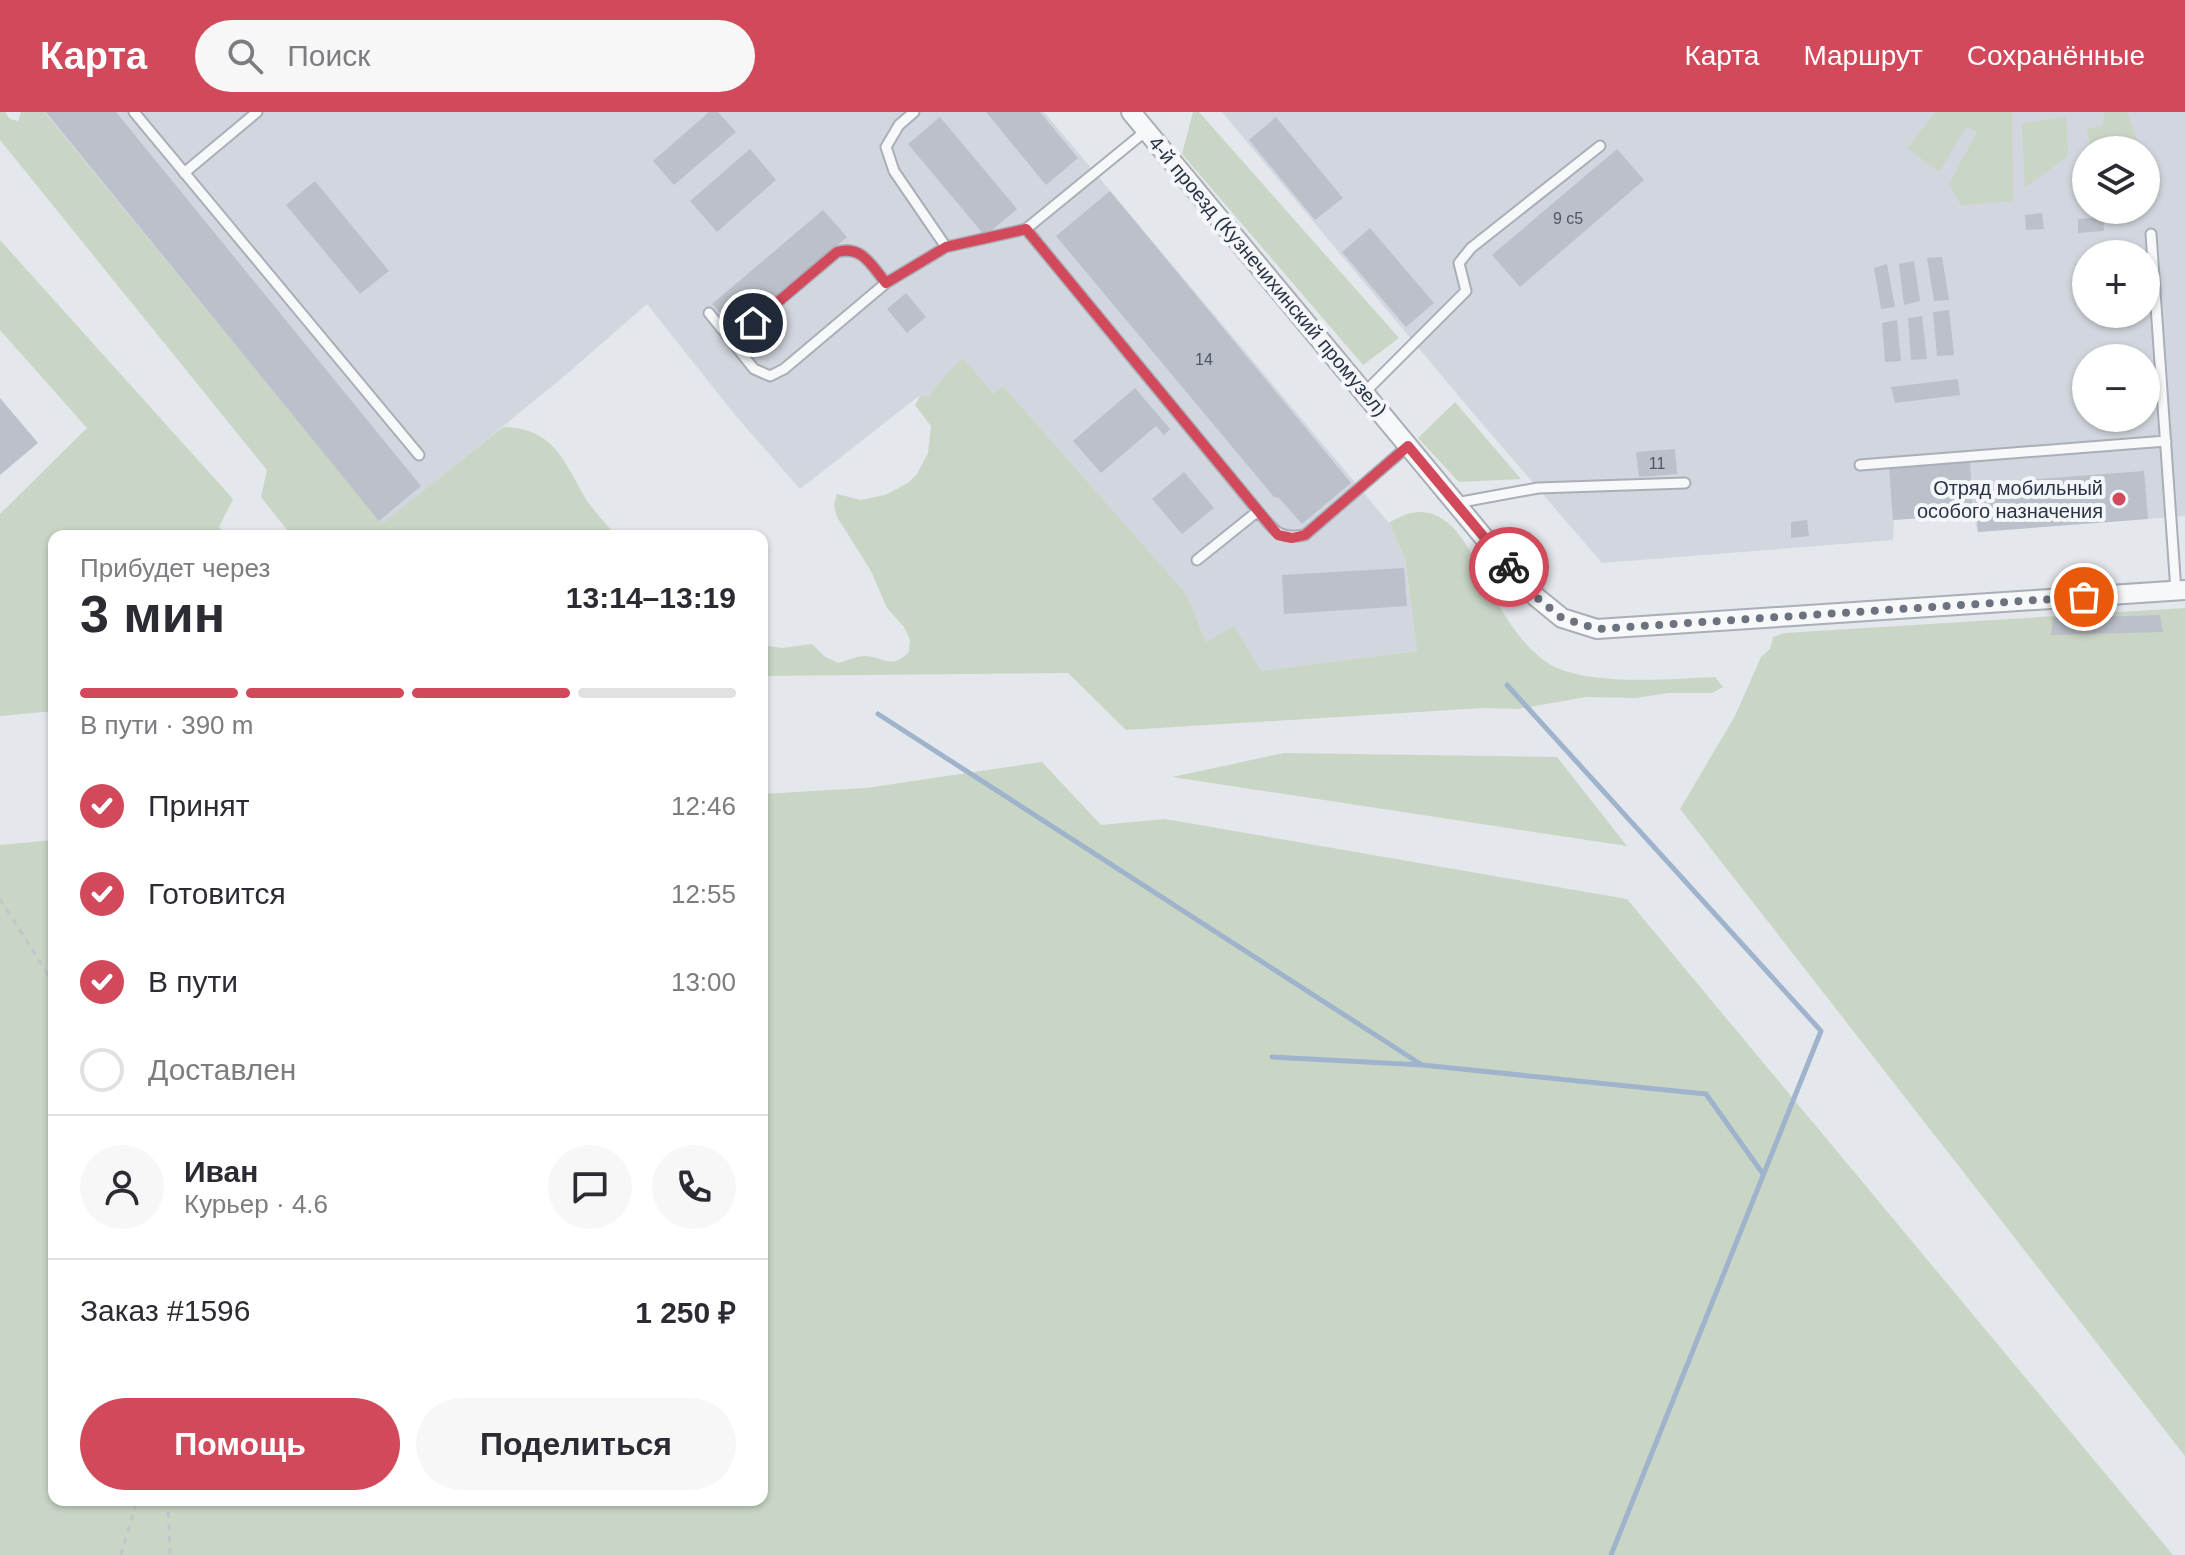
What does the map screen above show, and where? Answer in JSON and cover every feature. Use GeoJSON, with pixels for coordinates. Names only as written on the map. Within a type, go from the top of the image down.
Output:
{"type":"FeatureCollection","features":[{"type":"Feature","properties":{"kind":"street","name":"4-й проезд (Кузнечихинский промузел)"},"geometry":{"type":"LineString","coordinates":[[1131,112],[1535,596],[1562,618],[1597,629],[2180,591]]}},
{"type":"Feature","properties":{"kind":"lane"},"geometry":{"type":"LineString","coordinates":[[134,112],[419,455]]}},
{"type":"Feature","properties":{"kind":"lane"},"geometry":{"type":"LineString","coordinates":[[184,173],[257,112]]}},
{"type":"Feature","properties":{"kind":"lane"},"geometry":{"type":"LineString","coordinates":[[914,112],[899,125],[886,147],[894,171],[946,247]]}},
{"type":"Feature","properties":{"kind":"lane"},"geometry":{"type":"LineString","coordinates":[[709,313],[754,369],[770,376],[784,369],[886,283],[946,247],[1026,229],[1147,130]]}},
{"type":"Feature","properties":{"kind":"lane"},"geometry":{"type":"LineString","coordinates":[[1364,393],[1466,291],[1459,263],[1471,248],[1600,146]]}},
{"type":"Feature","properties":{"kind":"lane"},"geometry":{"type":"LineString","coordinates":[[1026,229],[1278,535],[1292,538],[1305,535],[1408,446]]}},
{"type":"Feature","properties":{"kind":"lane"},"geometry":{"type":"LineString","coordinates":[[2151,234],[2180,591]]}},
{"type":"Feature","properties":{"kind":"lane"},"geometry":{"type":"LineString","coordinates":[[732,340],[837,252],[849,249],[861,252],[886,283]]}},
{"type":"Feature","properties":{"kind":"lane"},"geometry":{"type":"LineString","coordinates":[[1860,465],[2166,441]]}},
{"type":"Feature","properties":{"kind":"lane"},"geometry":{"type":"LineString","coordinates":[[1456,503],[1538,488],[1685,483]]}},
{"type":"Feature","properties":{"kind":"lane"},"geometry":{"type":"LineString","coordinates":[[1197,560],[1258,511]]}},
{"type":"Feature","properties":{"kind":"path"},"geometry":{"type":"LineString","coordinates":[[0,899],[48,975]]}},
{"type":"Feature","properties":{"kind":"path"},"geometry":{"type":"LineString","coordinates":[[121,1555],[135,1506]]}},
{"type":"Feature","properties":{"kind":"path"},"geometry":{"type":"LineString","coordinates":[[168,1506],[170,1555]]}},
{"type":"Feature","properties":{"kind":"shaded area"},"geometry":{"type":"Polygon","coordinates":[[[44,112],[1044,112],[1389,523],[1405,558],[1417,651],[1261,671],[1206,642],[1185,594],[1003,386],[993,394],[945,375],[927,398],[919,396],[800,489],[735,415],[647,304],[382,525],[44,112]]]}},
{"type":"Feature","properties":{"kind":"shaded area"},"geometry":{"type":"Polygon","coordinates":[[[1222,112],[2185,112],[2185,516],[1978,532],[1973,515],[1894,520],[1893,540],[1602,563],[1222,112]]]}},
{"type":"Feature","properties":{"kind":"green space"},"geometry":{"type":"Polygon","coordinates":[[[0,112],[18,121],[21,112],[44,112],[382,524],[503,427],[520,429],[545,439],[562,458],[588,501],[611,530],[287,530],[261,497],[267,470],[0,140],[0,112]]]}},
{"type":"Feature","properties":{"kind":"green space"},"geometry":{"type":"Polygon","coordinates":[[[1193,112],[1199,112],[1399,338],[1363,365],[1182,154],[1193,112]]]}},
{"type":"Feature","properties":{"kind":"green space"},"geometry":{"type":"Polygon","coordinates":[[[1936,112],[2012,112],[2013,201],[1961,205],[1949,184],[1977,132],[1967,126],[1939,172],[1907,148],[1936,112]]]}},
{"type":"Feature","properties":{"kind":"green space"},"geometry":{"type":"Polygon","coordinates":[[[2104,112],[2127,112],[2136,136],[2088,136],[2087,129],[2103,125],[2104,112]]]}},
{"type":"Feature","properties":{"kind":"green space"},"geometry":{"type":"Polygon","coordinates":[[[2066,116],[2068,156],[2025,188],[2022,124],[2066,116]]]}},
{"type":"Feature","properties":{"kind":"green space"},"geometry":{"type":"Polygon","coordinates":[[[0,240],[233,499],[219,527],[221,530],[48,530],[48,712],[0,716],[0,514],[87,428],[0,330],[0,240]]]}},
{"type":"Feature","properties":{"kind":"green space"},"geometry":{"type":"Polygon","coordinates":[[[963,358],[993,394],[1003,386],[1186,594],[1206,642],[1234,626],[1261,671],[1417,651],[1405,558],[1389,523],[1410,513],[1428,513],[1444,520],[1457,532],[1514,629],[1544,661],[1569,672],[1610,679],[1715,677],[1723,687],[1712,693],[1668,693],[1636,698],[1586,697],[1518,709],[1483,708],[1126,730],[1068,673],[768,676],[768,646],[782,648],[812,644],[824,656],[838,663],[865,656],[892,661],[909,652],[910,640],[904,627],[887,608],[871,571],[837,517],[834,505],[837,494],[861,500],[885,495],[908,483],[917,474],[928,453],[931,426],[915,405],[920,396],[928,397],[963,358]]]}},
{"type":"Feature","properties":{"kind":"green space"},"geometry":{"type":"Polygon","coordinates":[[[1455,402],[1521,479],[1459,482],[1418,438],[1455,402]]]}},
{"type":"Feature","properties":{"kind":"green space"},"geometry":{"type":"Polygon","coordinates":[[[2185,608],[2185,1456],[1680,809],[1735,716],[1761,657],[1770,649],[1773,637],[1785,633],[2185,608]]]}},
{"type":"Feature","properties":{"kind":"green space"},"geometry":{"type":"Polygon","coordinates":[[[1284,753],[1557,757],[1627,846],[1172,777],[1284,753]]]}},
{"type":"Feature","properties":{"kind":"green space"},"geometry":{"type":"Polygon","coordinates":[[[1042,762],[1101,825],[1165,819],[1627,899],[2173,1555],[0,1555],[0,845],[48,841],[48,1506],[768,1506],[768,794],[866,788],[1042,762]]]}},
{"type":"Feature","properties":{"kind":"building"},"geometry":{"type":"Polygon","coordinates":[[[46,112],[116,112],[421,486],[379,521],[46,112]]]}},
{"type":"Feature","properties":{"kind":"building"},"geometry":{"type":"Polygon","coordinates":[[[709,112],[718,112],[736,132],[674,185],[653,161],[709,112]]]}},
{"type":"Feature","properties":{"kind":"building"},"geometry":{"type":"Polygon","coordinates":[[[986,112],[1040,112],[1078,158],[1046,185],[986,112]]]}},
{"type":"Feature","properties":{"kind":"building"},"geometry":{"type":"Polygon","coordinates":[[[940,117],[1017,209],[985,236],[908,144],[940,117]]]}},
{"type":"Feature","properties":{"kind":"building"},"geometry":{"type":"Polygon","coordinates":[[[1276,117],[1343,198],[1315,220],[1249,140],[1276,117]]]}},
{"type":"Feature","properties":{"kind":"building"},"geometry":{"type":"Polygon","coordinates":[[[750,149],[776,180],[717,232],[690,201],[750,149]]]}},
{"type":"Feature","properties":{"kind":"building"},"geometry":{"type":"Polygon","coordinates":[[[1617,149],[1644,180],[1520,287],[1492,255],[1617,149]]]}},
{"type":"Feature","properties":{"kind":"building"},"geometry":{"type":"Polygon","coordinates":[[[315,181],[389,271],[360,294],[286,205],[315,181]]]}},
{"type":"Feature","properties":{"kind":"building"},"geometry":{"type":"Polygon","coordinates":[[[1110,191],[1351,483],[1302,524],[1279,498],[1274,497],[1056,236],[1110,191]]]}},
{"type":"Feature","properties":{"kind":"building"},"geometry":{"type":"Polygon","coordinates":[[[823,210],[847,237],[736,331],[712,304],[823,210]]]}},
{"type":"Feature","properties":{"kind":"building"},"geometry":{"type":"Polygon","coordinates":[[[2042,213],[2044,229],[2026,230],[2025,215],[2042,213]]]}},
{"type":"Feature","properties":{"kind":"building"},"geometry":{"type":"Polygon","coordinates":[[[2078,224],[2104,224],[2104,231],[2078,233],[2078,224]]]}},
{"type":"Feature","properties":{"kind":"building"},"geometry":{"type":"Polygon","coordinates":[[[1370,228],[1434,303],[1406,327],[1342,252],[1370,228]]]}},
{"type":"Feature","properties":{"kind":"building"},"geometry":{"type":"Polygon","coordinates":[[[1942,257],[1949,300],[1934,301],[1927,258],[1942,257]]]}},
{"type":"Feature","properties":{"kind":"building"},"geometry":{"type":"Polygon","coordinates":[[[1914,261],[1920,301],[1904,305],[1899,264],[1914,261]]]}},
{"type":"Feature","properties":{"kind":"building"},"geometry":{"type":"Polygon","coordinates":[[[1887,264],[1895,307],[1881,309],[1874,268],[1887,264]]]}},
{"type":"Feature","properties":{"kind":"building"},"geometry":{"type":"Polygon","coordinates":[[[906,293],[926,317],[907,333],[887,309],[906,293]]]}},
{"type":"Feature","properties":{"kind":"building"},"geometry":{"type":"Polygon","coordinates":[[[1949,310],[1954,355],[1937,356],[1933,312],[1949,310]]]}},
{"type":"Feature","properties":{"kind":"building"},"geometry":{"type":"Polygon","coordinates":[[[1922,316],[1927,359],[1911,360],[1908,318],[1922,316]]]}},
{"type":"Feature","properties":{"kind":"building"},"geometry":{"type":"Polygon","coordinates":[[[1897,320],[1901,361],[1885,362],[1882,323],[1897,320]]]}},
{"type":"Feature","properties":{"kind":"building"},"geometry":{"type":"Polygon","coordinates":[[[1958,379],[1960,395],[1895,403],[1891,387],[1958,379]]]}},
{"type":"Feature","properties":{"kind":"building"},"geometry":{"type":"Polygon","coordinates":[[[1135,388],[1170,429],[1164,435],[1156,426],[1101,473],[1073,441],[1135,388]]]}},
{"type":"Feature","properties":{"kind":"building"},"geometry":{"type":"Polygon","coordinates":[[[0,398],[38,443],[0,475],[0,398]]]}},
{"type":"Feature","properties":{"kind":"building"},"geometry":{"type":"Polygon","coordinates":[[[1675,449],[1677,474],[1639,477],[1636,452],[1675,449]]]}},
{"type":"Feature","properties":{"kind":"building"},"geometry":{"type":"Polygon","coordinates":[[[1970,462],[1973,514],[1893,520],[1889,468],[1970,462]]]}},
{"type":"Feature","properties":{"kind":"building"},"geometry":{"type":"Polygon","coordinates":[[[2144,471],[2148,519],[1978,532],[1974,484],[2144,471]]]}},
{"type":"Feature","properties":{"kind":"building"},"geometry":{"type":"Polygon","coordinates":[[[1184,472],[1214,508],[1182,534],[1152,499],[1184,472]]]}},
{"type":"Feature","properties":{"kind":"building"},"geometry":{"type":"Polygon","coordinates":[[[1807,520],[1809,536],[1791,538],[1791,522],[1807,520]]]}},
{"type":"Feature","properties":{"kind":"building"},"geometry":{"type":"Polygon","coordinates":[[[1404,568],[1407,606],[1284,614],[1282,575],[1404,568]]]}},
{"type":"Feature","properties":{"kind":"building"},"geometry":{"type":"Polygon","coordinates":[[[2160,615],[2163,632],[2051,635],[2053,618],[2160,615]]]}},
{"type":"Feature","properties":{"kind":"waterway"},"geometry":{"type":"LineString","coordinates":[[1507,685],[1821,1031],[1611,1555]]}},
{"type":"Feature","properties":{"kind":"waterway"},"geometry":{"type":"LineString","coordinates":[[878,714],[1422,1065]]}},
{"type":"Feature","properties":{"kind":"waterway"},"geometry":{"type":"LineString","coordinates":[[1272,1057],[1422,1065],[1706,1094],[1763,1174]]}},
{"type":"Feature","properties":{"kind":"way so far"},"geometry":{"type":"LineString","coordinates":[[1509,567],[1535,596],[1562,618],[1597,629],[2084,597]]}},
{"type":"Feature","properties":{"kind":"place","name":"Отряд мобильный особого назначения"},"geometry":{"type":"Point","coordinates":[2119,499]}},
{"type":"Feature","properties":{"kind":"route"},"geometry":{"type":"LineString","coordinates":[[753,323],[837,252],[849,249],[861,252],[886,283],[946,247],[1026,229],[1278,535],[1292,538],[1305,535],[1408,446],[1509,567]]}}]}
